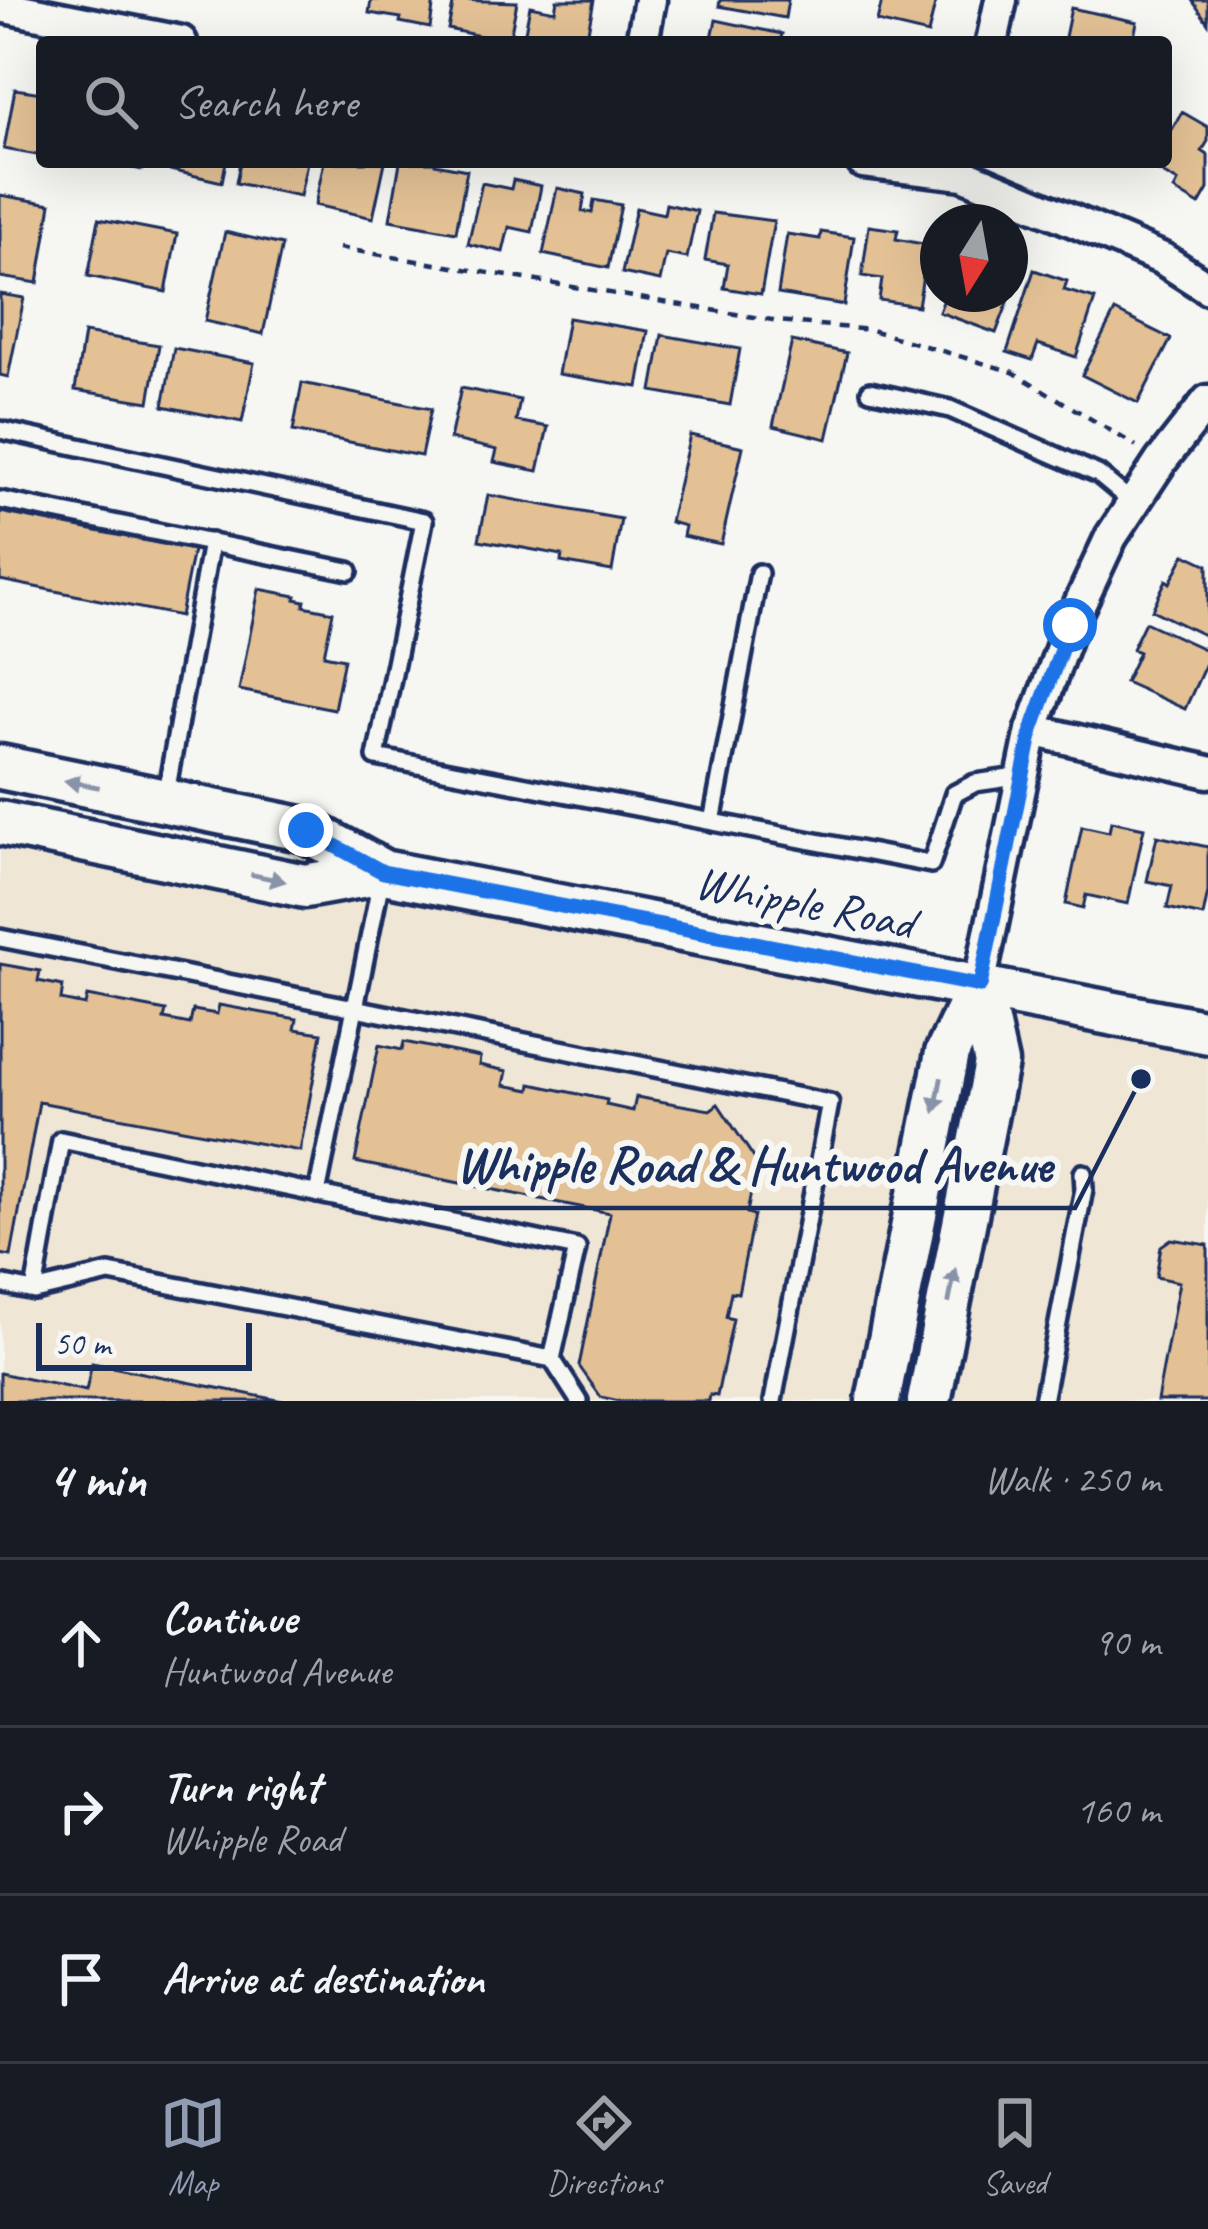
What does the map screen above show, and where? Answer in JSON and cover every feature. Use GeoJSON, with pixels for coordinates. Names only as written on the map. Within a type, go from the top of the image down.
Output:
{"type":"FeatureCollection","features":[{"type":"Feature","properties":{"kind":"main road","name":"Whipple Road"},"geometry":{"type":"LineString","coordinates":[[0,767],[306,830],[383,872],[1208,1032]]}},
{"type":"Feature","properties":{"kind":"main road","name":"Whipple Road"},"geometry":{"type":"LineString","coordinates":[[0,824],[305,886],[383,872]]}},
{"type":"Feature","properties":{"kind":"main road"},"geometry":{"type":"LineString","coordinates":[[878,1401],[947,1053],[980,986]]}},
{"type":"Feature","properties":{"kind":"main road"},"geometry":{"type":"LineString","coordinates":[[929,1401],[996,1063],[980,986]]}},
{"type":"Feature","properties":{"kind":"street"},"geometry":{"type":"LineString","coordinates":[[643,36],[650,0]]}},
{"type":"Feature","properties":{"kind":"street"},"geometry":{"type":"LineString","coordinates":[[993,36],[1001,0]]}},
{"type":"Feature","properties":{"kind":"street"},"geometry":{"type":"LineString","coordinates":[[0,6],[153,36]]}},
{"type":"Feature","properties":{"kind":"street"},"geometry":{"type":"LineString","coordinates":[[964,168],[1163,259],[1208,288]]}},
{"type":"Feature","properties":{"kind":"street"},"geometry":{"type":"LineString","coordinates":[[980,986],[1032,730],[1070,625],[1111,537],[1208,400]]}},
{"type":"Feature","properties":{"kind":"street"},"geometry":{"type":"LineString","coordinates":[[1032,730],[1208,772]]}},
{"type":"Feature","properties":{"kind":"lane"},"geometry":{"type":"LineString","coordinates":[[870,392],[950,409],[1098,474],[1133,503]]}},
{"type":"Feature","properties":{"kind":"lane"},"geometry":{"type":"LineString","coordinates":[[0,430],[424,521],[376,757],[932,864],[954,794],[975,783],[1023,776]]}},
{"type":"Feature","properties":{"kind":"lane"},"geometry":{"type":"LineString","coordinates":[[0,500],[349,571]]}},
{"type":"Feature","properties":{"kind":"lane"},"geometry":{"type":"LineString","coordinates":[[165,800],[211,542]]}},
{"type":"Feature","properties":{"kind":"lane"},"geometry":{"type":"LineString","coordinates":[[712,822],[759,573]]}},
{"type":"Feature","properties":{"kind":"lane"},"geometry":{"type":"LineString","coordinates":[[317,1194],[383,872]]}},
{"type":"Feature","properties":{"kind":"lane"},"geometry":{"type":"LineString","coordinates":[[0,938],[830,1103],[773,1401]]}},
{"type":"Feature","properties":{"kind":"lane"},"geometry":{"type":"LineString","coordinates":[[34,1291],[61,1140],[577,1248],[552,1359],[579,1401]]}},
{"type":"Feature","properties":{"kind":"lane"},"geometry":{"type":"LineString","coordinates":[[1043,1401],[1084,1189],[1083,1173]]}},
{"type":"Feature","properties":{"kind":"lane"},"geometry":{"type":"LineString","coordinates":[[0,1284],[34,1291],[109,1273],[552,1359]]}},
{"type":"Feature","properties":{"kind":"path"},"geometry":{"type":"LineString","coordinates":[[339,248],[778,321],[871,330],[1013,372],[1161,461]]}},
{"type":"Feature","properties":{"kind":"shaded area"},"geometry":{"type":"Polygon","coordinates":[[[0,824],[153,854],[383,872],[1208,1032],[1208,1401],[0,1401],[0,824]]]}},
{"type":"Feature","properties":{"kind":"building"},"geometry":{"type":"Polygon","coordinates":[[[371,0],[434,0],[430,28],[369,13],[371,0]]]}},
{"type":"Feature","properties":{"kind":"building"},"geometry":{"type":"Polygon","coordinates":[[[454,0],[517,2],[510,36],[448,29],[454,0]]]}},
{"type":"Feature","properties":{"kind":"building"},"geometry":{"type":"Polygon","coordinates":[[[557,0],[594,0],[587,36],[524,36],[530,6],[555,11],[557,0]]]}},
{"type":"Feature","properties":{"kind":"building"},"geometry":{"type":"Polygon","coordinates":[[[720,0],[788,0],[785,18],[719,6],[720,0]]]}},
{"type":"Feature","properties":{"kind":"building"},"geometry":{"type":"Polygon","coordinates":[[[875,0],[936,0],[928,34],[877,22],[882,1],[875,0]]]}},
{"type":"Feature","properties":{"kind":"building"},"geometry":{"type":"Polygon","coordinates":[[[1192,0],[1208,0],[1208,23],[1192,0]]]}},
{"type":"Feature","properties":{"kind":"building"},"geometry":{"type":"Polygon","coordinates":[[[1071,8],[1137,22],[1134,36],[1065,36],[1071,8]]]}},
{"type":"Feature","properties":{"kind":"building"},"geometry":{"type":"Polygon","coordinates":[[[716,20],[782,34],[782,36],[712,36],[716,20]]]}},
{"type":"Feature","properties":{"kind":"building"},"geometry":{"type":"Polygon","coordinates":[[[15,89],[36,92],[36,155],[4,149],[15,89]]]}},
{"type":"Feature","properties":{"kind":"building"},"geometry":{"type":"Polygon","coordinates":[[[1182,112],[1208,127],[1202,151],[1208,155],[1208,189],[1199,205],[1174,190],[1178,182],[1154,168],[1172,168],[1172,130],[1182,112]]]}},
{"type":"Feature","properties":{"kind":"building"},"geometry":{"type":"Polygon","coordinates":[[[161,168],[225,168],[222,182],[161,168]]]}},
{"type":"Feature","properties":{"kind":"building"},"geometry":{"type":"Polygon","coordinates":[[[239,168],[306,168],[300,196],[236,183],[239,168]]]}},
{"type":"Feature","properties":{"kind":"building"},"geometry":{"type":"Polygon","coordinates":[[[323,168],[384,168],[373,218],[315,205],[323,168]]]}},
{"type":"Feature","properties":{"kind":"building"},"geometry":{"type":"Polygon","coordinates":[[[399,168],[467,170],[456,232],[390,220],[399,168]]]}},
{"type":"Feature","properties":{"kind":"building"},"geometry":{"type":"Polygon","coordinates":[[[513,180],[541,186],[532,232],[509,227],[503,252],[468,244],[482,183],[511,189],[513,180]]]}},
{"type":"Feature","properties":{"kind":"building"},"geometry":{"type":"Polygon","coordinates":[[[557,188],[585,194],[582,211],[592,213],[594,200],[621,205],[608,268],[543,254],[557,188]]]}},
{"type":"Feature","properties":{"kind":"building"},"geometry":{"type":"Polygon","coordinates":[[[0,195],[51,204],[38,283],[0,277],[0,195]]]}},
{"type":"Feature","properties":{"kind":"building"},"geometry":{"type":"Polygon","coordinates":[[[666,204],[697,211],[687,258],[666,254],[660,281],[622,273],[636,208],[664,214],[666,204]]]}},
{"type":"Feature","properties":{"kind":"building"},"geometry":{"type":"Polygon","coordinates":[[[713,213],[774,221],[761,294],[724,288],[728,264],[705,260],[713,213]]]}},
{"type":"Feature","properties":{"kind":"building"},"geometry":{"type":"Polygon","coordinates":[[[99,219],[177,234],[166,292],[88,276],[99,219]]]}},
{"type":"Feature","properties":{"kind":"building"},"geometry":{"type":"Polygon","coordinates":[[[869,226],[898,230],[896,239],[920,244],[918,306],[879,300],[882,279],[862,276],[869,226]]]}},
{"type":"Feature","properties":{"kind":"building"},"geometry":{"type":"Polygon","coordinates":[[[225,232],[282,245],[263,334],[205,321],[225,232]]]}},
{"type":"Feature","properties":{"kind":"building"},"geometry":{"type":"Polygon","coordinates":[[[821,232],[854,237],[844,305],[778,294],[787,234],[820,239],[821,232]]]}},
{"type":"Feature","properties":{"kind":"building"},"geometry":{"type":"Polygon","coordinates":[[[1034,270],[1067,281],[1064,290],[1095,299],[1076,357],[1038,344],[1032,360],[1007,352],[1020,312],[1028,312],[1034,270]]]}},
{"type":"Feature","properties":{"kind":"building"},"geometry":{"type":"Polygon","coordinates":[[[0,294],[24,298],[8,377],[0,375],[0,294]]]}},
{"type":"Feature","properties":{"kind":"building"},"geometry":{"type":"Polygon","coordinates":[[[1115,311],[1171,339],[1138,403],[1082,375],[1115,311]]]}},
{"type":"Feature","properties":{"kind":"building"},"geometry":{"type":"Polygon","coordinates":[[[939,312],[1004,312],[996,333],[939,312]]]}},
{"type":"Feature","properties":{"kind":"building"},"geometry":{"type":"Polygon","coordinates":[[[568,318],[648,331],[638,387],[558,374],[568,318]]]}},
{"type":"Feature","properties":{"kind":"building"},"geometry":{"type":"Polygon","coordinates":[[[84,333],[159,345],[149,402],[75,390],[84,333]]]}},
{"type":"Feature","properties":{"kind":"building"},"geometry":{"type":"Polygon","coordinates":[[[662,335],[740,349],[730,405],[652,391],[662,335]]]}},
{"type":"Feature","properties":{"kind":"building"},"geometry":{"type":"Polygon","coordinates":[[[792,341],[847,353],[827,439],[773,426],[792,341]]]}},
{"type":"Feature","properties":{"kind":"building"},"geometry":{"type":"Polygon","coordinates":[[[174,348],[254,363],[242,422],[163,406],[174,348]]]}},
{"type":"Feature","properties":{"kind":"building"},"geometry":{"type":"Polygon","coordinates":[[[302,383],[431,409],[421,456],[293,431],[302,383]]]}},
{"type":"Feature","properties":{"kind":"building"},"geometry":{"type":"Polygon","coordinates":[[[461,388],[520,400],[516,421],[548,427],[538,471],[494,462],[497,450],[450,439],[461,388]]]}},
{"type":"Feature","properties":{"kind":"building"},"geometry":{"type":"Polygon","coordinates":[[[690,435],[743,447],[721,544],[683,536],[685,526],[670,522],[690,435]]]}},
{"type":"Feature","properties":{"kind":"building"},"geometry":{"type":"Polygon","coordinates":[[[488,495],[621,519],[612,571],[561,562],[562,555],[479,540],[488,495]]]}},
{"type":"Feature","properties":{"kind":"building"},"geometry":{"type":"Polygon","coordinates":[[[0,512],[193,550],[180,616],[0,580],[0,512]]]}},
{"type":"Feature","properties":{"kind":"building"},"geometry":{"type":"Polygon","coordinates":[[[1185,554],[1208,565],[1208,637],[1152,610],[1185,554]]]}},
{"type":"Feature","properties":{"kind":"building"},"geometry":{"type":"Polygon","coordinates":[[[259,589],[296,596],[305,601],[304,606],[333,612],[324,655],[344,659],[334,709],[239,690],[259,589]]]}},
{"type":"Feature","properties":{"kind":"building"},"geometry":{"type":"Polygon","coordinates":[[[1145,622],[1208,651],[1185,709],[1125,682],[1139,652],[1132,649],[1145,622]]]}},
{"type":"Feature","properties":{"kind":"building"},"geometry":{"type":"Polygon","coordinates":[[[1111,821],[1144,828],[1128,904],[1086,895],[1083,908],[1066,904],[1082,826],[1109,832],[1111,821]]]}},
{"type":"Feature","properties":{"kind":"building"},"geometry":{"type":"Polygon","coordinates":[[[1157,836],[1208,847],[1203,916],[1167,908],[1172,886],[1147,881],[1157,836]]]}},
{"type":"Feature","properties":{"kind":"building"},"geometry":{"type":"Polygon","coordinates":[[[0,964],[40,971],[38,981],[63,986],[61,1000],[85,1005],[87,996],[166,1011],[164,1019],[190,1024],[193,1010],[217,1014],[219,1005],[297,1019],[295,1029],[322,1033],[300,1151],[39,1102],[11,1256],[0,1254],[0,964]]]}},
{"type":"Feature","properties":{"kind":"building"},"geometry":{"type":"Polygon","coordinates":[[[404,1042],[480,1057],[479,1065],[507,1071],[504,1085],[530,1090],[531,1084],[607,1100],[606,1105],[633,1111],[636,1097],[710,1110],[718,1104],[762,1170],[754,1176],[747,1213],[754,1215],[738,1293],[731,1292],[726,1317],[733,1319],[717,1396],[710,1395],[709,1401],[619,1401],[601,1397],[579,1366],[610,1213],[355,1162],[379,1045],[402,1050],[404,1042]]]}},
{"type":"Feature","properties":{"kind":"building"},"geometry":{"type":"Polygon","coordinates":[[[1171,1239],[1208,1245],[1208,1401],[1157,1401],[1179,1282],[1156,1277],[1161,1246],[1171,1239]]]}},
{"type":"Feature","properties":{"kind":"building"},"geometry":{"type":"Polygon","coordinates":[[[92,1363],[283,1401],[0,1401],[0,1373],[86,1391],[92,1363]]]}},
{"type":"Feature","properties":{"kind":"place","name":"Whipple Road & Huntwood Avenue"},"geometry":{"type":"Point","coordinates":[1141,1079]}},
{"type":"Feature","properties":{"kind":"route"},"geometry":{"type":"LineString","coordinates":[[306,830],[383,872],[980,986],[1032,730],[1070,625]]}}]}
